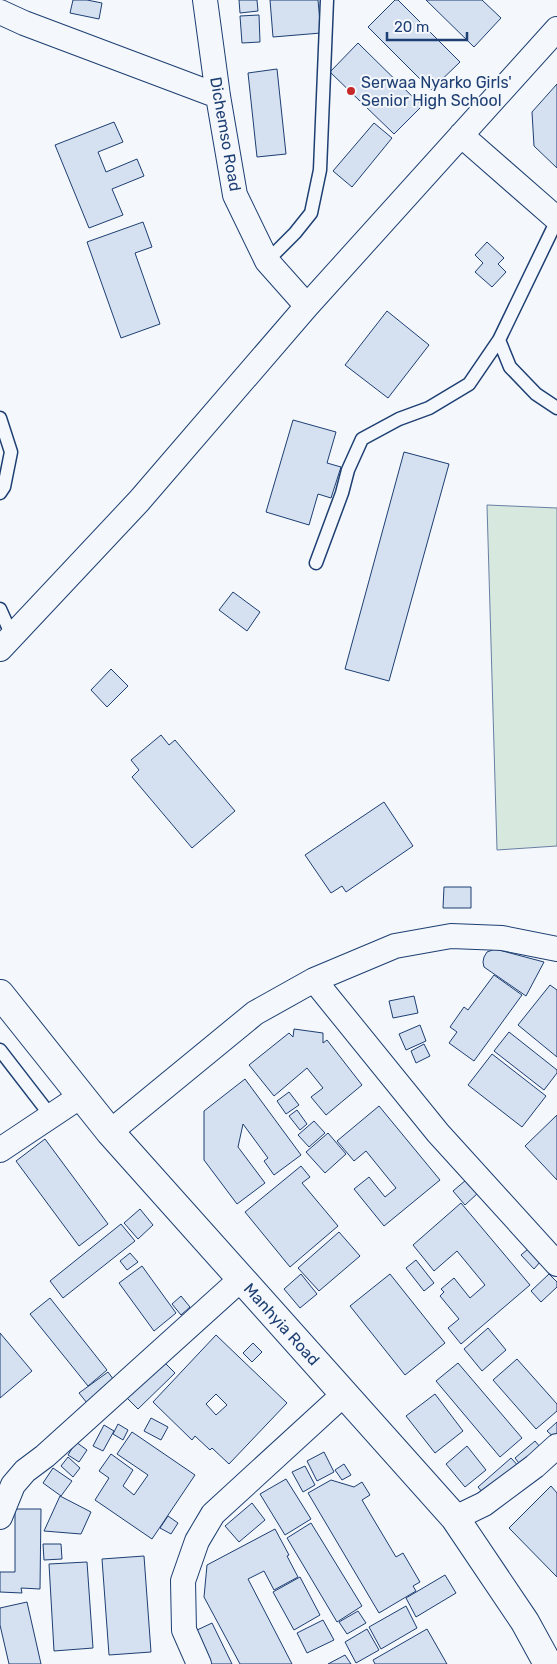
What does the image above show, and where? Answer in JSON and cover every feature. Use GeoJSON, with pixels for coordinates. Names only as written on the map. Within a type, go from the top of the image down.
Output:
{"type":"FeatureCollection","features":[{"type":"Feature","properties":{"kind":"main road","name":"Manhyia Road"},"geometry":{"type":"LineString","coordinates":[[0,994],[110,1132],[455,1518],[525,1622],[548,1664]]}},
{"type":"Feature","properties":{"kind":"street","name":"Dichemso Road"},"geometry":{"type":"LineString","coordinates":[[205,0],[218,96],[235,195],[267,261],[308,306]]}},
{"type":"Feature","properties":{"kind":"street"},"geometry":{"type":"LineString","coordinates":[[0,12],[24,23],[218,96]]}},
{"type":"Feature","properties":{"kind":"street"},"geometry":{"type":"LineString","coordinates":[[6,642],[139,501],[308,306],[557,29]]}},
{"type":"Feature","properties":{"kind":"street"},"geometry":{"type":"LineString","coordinates":[[460,135],[557,219]]}},
{"type":"Feature","properties":{"kind":"street"},"geometry":{"type":"LineString","coordinates":[[110,1132],[254,1013],[314,980],[395,946],[451,936],[502,938],[557,950]]}},
{"type":"Feature","properties":{"kind":"street"},"geometry":{"type":"LineString","coordinates":[[314,980],[438,1133],[557,1264]]}},
{"type":"Feature","properties":{"kind":"street"},"geometry":{"type":"LineString","coordinates":[[0,1150],[81,1096]]}},
{"type":"Feature","properties":{"kind":"street"},"geometry":{"type":"LineString","coordinates":[[0,1517],[13,1485],[25,1471],[45,1456],[241,1279]]}},
{"type":"Feature","properties":{"kind":"street"},"geometry":{"type":"LineString","coordinates":[[199,1664],[184,1630],[183,1581],[196,1541],[213,1514],[344,1394]]}},
{"type":"Feature","properties":{"kind":"street"},"geometry":{"type":"LineString","coordinates":[[455,1518],[484,1504],[535,1466],[557,1446]]}},
{"type":"Feature","properties":{"kind":"lane"},"geometry":{"type":"LineString","coordinates":[[267,261],[295,233],[311,212],[320,170],[327,0]]}},
{"type":"Feature","properties":{"kind":"lane"},"geometry":{"type":"LineString","coordinates":[[316,563],[342,493],[348,470],[362,439],[399,419],[429,408],[469,384],[499,340],[557,219]]}},
{"type":"Feature","properties":{"kind":"lane"},"geometry":{"type":"LineString","coordinates":[[499,340],[510,367],[536,394],[557,408]]}},
{"type":"Feature","properties":{"kind":"lane"},"geometry":{"type":"LineString","coordinates":[[0,418],[11,452],[4,487],[0,493]]}},
{"type":"Feature","properties":{"kind":"lane"},"geometry":{"type":"LineString","coordinates":[[0,609],[6,642]]}},
{"type":"Feature","properties":{"kind":"lane"},"geometry":{"type":"LineString","coordinates":[[0,1050],[51,1116]]}},
{"type":"Feature","properties":{"kind":"shaded area"},"geometry":{"type":"Polygon","coordinates":[[[487,505],[557,508],[557,846],[497,850],[487,505]]]}},
{"type":"Feature","properties":{"kind":"building"},"geometry":{"type":"Polygon","coordinates":[[[73,0],[102,3],[99,19],[70,13],[73,0]]]}},
{"type":"Feature","properties":{"kind":"building"},"geometry":{"type":"Polygon","coordinates":[[[239,0],[257,0],[258,11],[240,13],[239,0]]]}},
{"type":"Feature","properties":{"kind":"building"},"geometry":{"type":"Polygon","coordinates":[[[270,0],[318,0],[321,33],[273,37],[270,0]]]}},
{"type":"Feature","properties":{"kind":"building"},"geometry":{"type":"Polygon","coordinates":[[[395,0],[398,0],[460,62],[431,90],[368,27],[395,0]]]}},
{"type":"Feature","properties":{"kind":"building"},"geometry":{"type":"Polygon","coordinates":[[[426,0],[482,0],[501,18],[474,47],[426,0]]]}},
{"type":"Feature","properties":{"kind":"building"},"geometry":{"type":"Polygon","coordinates":[[[259,15],[260,42],[242,43],[240,16],[259,15]]]}},
{"type":"Feature","properties":{"kind":"building"},"geometry":{"type":"Polygon","coordinates":[[[358,43],[422,106],[394,134],[330,72],[358,43]]]}},
{"type":"Feature","properties":{"kind":"building"},"geometry":{"type":"Polygon","coordinates":[[[277,69],[286,154],[257,157],[248,73],[277,69]]]}},
{"type":"Feature","properties":{"kind":"building"},"geometry":{"type":"Polygon","coordinates":[[[557,84],[557,168],[534,146],[532,112],[557,84]]]}},
{"type":"Feature","properties":{"kind":"building"},"geometry":{"type":"Polygon","coordinates":[[[114,122],[123,142],[98,152],[106,172],[137,159],[144,176],[112,189],[123,215],[89,228],[55,145],[114,122]]]}},
{"type":"Feature","properties":{"kind":"building"},"geometry":{"type":"Polygon","coordinates":[[[374,123],[392,138],[352,187],[333,171],[374,123]]]}},
{"type":"Feature","properties":{"kind":"building"},"geometry":{"type":"Polygon","coordinates":[[[143,222],[152,247],[135,253],[160,324],[121,338],[87,242],[143,222]]]}},
{"type":"Feature","properties":{"kind":"building"},"geometry":{"type":"Polygon","coordinates":[[[487,242],[504,258],[498,264],[506,272],[492,287],[475,272],[483,263],[475,255],[487,242]]]}},
{"type":"Feature","properties":{"kind":"building"},"geometry":{"type":"Polygon","coordinates":[[[387,311],[429,345],[388,398],[345,365],[387,311]]]}},
{"type":"Feature","properties":{"kind":"building"},"geometry":{"type":"Polygon","coordinates":[[[293,420],[336,432],[327,463],[341,467],[331,498],[318,494],[309,525],[266,512],[293,420]]]}},
{"type":"Feature","properties":{"kind":"building"},"geometry":{"type":"Polygon","coordinates":[[[404,452],[449,464],[389,681],[345,669],[404,452]]]}},
{"type":"Feature","properties":{"kind":"building"},"geometry":{"type":"Polygon","coordinates":[[[233,592],[260,612],[247,631],[219,610],[233,592]]]}},
{"type":"Feature","properties":{"kind":"building"},"geometry":{"type":"Polygon","coordinates":[[[111,669],[128,686],[107,707],[91,690],[111,669]]]}},
{"type":"Feature","properties":{"kind":"building"},"geometry":{"type":"Polygon","coordinates":[[[161,735],[169,745],[175,740],[235,811],[192,848],[132,777],[139,770],[131,760],[161,735]]]}},
{"type":"Feature","properties":{"kind":"building"},"geometry":{"type":"Polygon","coordinates":[[[384,802],[413,846],[346,892],[342,886],[331,893],[305,855],[384,802]]]}},
{"type":"Feature","properties":{"kind":"building"},"geometry":{"type":"Polygon","coordinates":[[[444,887],[471,887],[471,908],[443,908],[444,887]]]}},
{"type":"Feature","properties":{"kind":"building"},"geometry":{"type":"Polygon","coordinates":[[[495,949],[544,962],[526,996],[484,967],[484,957],[487,952],[495,949]]]}},
{"type":"Feature","properties":{"kind":"building"},"geometry":{"type":"Polygon","coordinates":[[[494,975],[522,995],[474,1061],[449,1043],[457,1032],[450,1027],[464,1007],[468,1010],[494,975]]]}},
{"type":"Feature","properties":{"kind":"building"},"geometry":{"type":"Polygon","coordinates":[[[550,985],[557,990],[557,1057],[518,1025],[550,985]]]}},
{"type":"Feature","properties":{"kind":"building"},"geometry":{"type":"Polygon","coordinates":[[[414,996],[418,1013],[393,1018],[389,1001],[414,996]]]}},
{"type":"Feature","properties":{"kind":"building"},"geometry":{"type":"Polygon","coordinates":[[[420,1025],[426,1041],[406,1050],[399,1034],[420,1025]]]}},
{"type":"Feature","properties":{"kind":"building"},"geometry":{"type":"Polygon","coordinates":[[[294,1029],[323,1033],[323,1043],[327,1040],[362,1085],[326,1115],[311,1097],[323,1088],[307,1068],[274,1096],[249,1065],[289,1033],[293,1037],[294,1029]]]}},
{"type":"Feature","properties":{"kind":"building"},"geometry":{"type":"Polygon","coordinates":[[[509,1032],[557,1070],[557,1073],[544,1090],[494,1051],[509,1032]]]}},
{"type":"Feature","properties":{"kind":"building"},"geometry":{"type":"Polygon","coordinates":[[[424,1044],[430,1056],[416,1063],[411,1051],[424,1044]]]}},
{"type":"Feature","properties":{"kind":"building"},"geometry":{"type":"Polygon","coordinates":[[[492,1054],[546,1096],[522,1127],[468,1085],[492,1054]]]}},
{"type":"Feature","properties":{"kind":"building"},"geometry":{"type":"Polygon","coordinates":[[[245,1079],[301,1155],[274,1175],[264,1161],[268,1158],[243,1124],[238,1147],[265,1183],[237,1204],[204,1160],[204,1111],[245,1079]]]}},
{"type":"Feature","properties":{"kind":"building"},"geometry":{"type":"Polygon","coordinates":[[[289,1092],[299,1105],[286,1114],[277,1101],[289,1092]]]}},
{"type":"Feature","properties":{"kind":"building"},"geometry":{"type":"Polygon","coordinates":[[[379,1106],[440,1180],[384,1226],[354,1189],[369,1177],[385,1197],[396,1188],[366,1151],[354,1161],[337,1141],[379,1106]]]}},
{"type":"Feature","properties":{"kind":"building"},"geometry":{"type":"Polygon","coordinates":[[[297,1110],[307,1124],[300,1130],[289,1116],[297,1110]]]}},
{"type":"Feature","properties":{"kind":"building"},"geometry":{"type":"Polygon","coordinates":[[[557,1115],[557,1180],[525,1146],[557,1115]]]}},
{"type":"Feature","properties":{"kind":"building"},"geometry":{"type":"Polygon","coordinates":[[[314,1121],[325,1133],[309,1147],[298,1135],[314,1121]]]}},
{"type":"Feature","properties":{"kind":"building"},"geometry":{"type":"Polygon","coordinates":[[[328,1133],[346,1154],[325,1173],[306,1152],[328,1133]]]}},
{"type":"Feature","properties":{"kind":"building"},"geometry":{"type":"Polygon","coordinates":[[[45,1139],[108,1224],[79,1246],[16,1161],[45,1139]]]}},
{"type":"Feature","properties":{"kind":"building"},"geometry":{"type":"Polygon","coordinates":[[[301,1166],[310,1177],[302,1183],[338,1226],[290,1267],[245,1212],[301,1166]]]}},
{"type":"Feature","properties":{"kind":"building"},"geometry":{"type":"Polygon","coordinates":[[[466,1180],[478,1193],[465,1205],[453,1191],[466,1180]]]}},
{"type":"Feature","properties":{"kind":"building"},"geometry":{"type":"Polygon","coordinates":[[[461,1203],[530,1285],[461,1344],[448,1328],[459,1319],[440,1296],[444,1292],[441,1289],[454,1278],[470,1298],[485,1285],[457,1251],[434,1271],[413,1245],[461,1203]]]}},
{"type":"Feature","properties":{"kind":"building"},"geometry":{"type":"Polygon","coordinates":[[[140,1209],[153,1225],[138,1239],[124,1223],[140,1209]]]}},
{"type":"Feature","properties":{"kind":"building"},"geometry":{"type":"Polygon","coordinates":[[[121,1224],[135,1241],[63,1298],[50,1281],[121,1224]]]}},
{"type":"Feature","properties":{"kind":"building"},"geometry":{"type":"Polygon","coordinates":[[[339,1232],[360,1256],[319,1291],[298,1268],[339,1232]]]}},
{"type":"Feature","properties":{"kind":"building"},"geometry":{"type":"Polygon","coordinates":[[[528,1249],[540,1262],[534,1269],[521,1255],[528,1249]]]}},
{"type":"Feature","properties":{"kind":"building"},"geometry":{"type":"Polygon","coordinates":[[[130,1253],[138,1262],[127,1270],[120,1261],[130,1253]]]}},
{"type":"Feature","properties":{"kind":"building"},"geometry":{"type":"Polygon","coordinates":[[[416,1260],[434,1283],[424,1291],[406,1268],[416,1260]]]}},
{"type":"Feature","properties":{"kind":"building"},"geometry":{"type":"Polygon","coordinates":[[[142,1266],[176,1313],[154,1331],[119,1283],[142,1266]]]}},
{"type":"Feature","properties":{"kind":"building"},"geometry":{"type":"Polygon","coordinates":[[[301,1274],[317,1294],[300,1308],[284,1289],[301,1274]]]}},
{"type":"Feature","properties":{"kind":"building"},"geometry":{"type":"Polygon","coordinates":[[[390,1274],[445,1343],[405,1375],[350,1306],[390,1274]]]}},
{"type":"Feature","properties":{"kind":"building"},"geometry":{"type":"Polygon","coordinates":[[[549,1274],[557,1282],[557,1287],[541,1302],[531,1291],[549,1274]]]}},
{"type":"Feature","properties":{"kind":"building"},"geometry":{"type":"Polygon","coordinates":[[[181,1296],[190,1307],[181,1315],[172,1304],[181,1296]]]}},
{"type":"Feature","properties":{"kind":"building"},"geometry":{"type":"Polygon","coordinates":[[[50,1298],[107,1370],[88,1386],[30,1314],[50,1298]]]}},
{"type":"Feature","properties":{"kind":"building"},"geometry":{"type":"Polygon","coordinates":[[[488,1328],[506,1350],[482,1371],[464,1349],[488,1328]]]}},
{"type":"Feature","properties":{"kind":"building"},"geometry":{"type":"Polygon","coordinates":[[[0,1333],[32,1371],[0,1398],[0,1333]]]}},
{"type":"Feature","properties":{"kind":"building"},"geometry":{"type":"Polygon","coordinates":[[[216,1335],[287,1403],[229,1464],[212,1448],[210,1450],[195,1436],[192,1440],[153,1402],[216,1335]],[[216,1394],[206,1404],[216,1415],[227,1405],[216,1394]]]}},
{"type":"Feature","properties":{"kind":"building"},"geometry":{"type":"Polygon","coordinates":[[[253,1343],[262,1352],[252,1362],[243,1353],[253,1343]]]}},
{"type":"Feature","properties":{"kind":"building"},"geometry":{"type":"Polygon","coordinates":[[[517,1359],[557,1404],[557,1411],[536,1429],[493,1380],[517,1359]]]}},
{"type":"Feature","properties":{"kind":"building"},"geometry":{"type":"Polygon","coordinates":[[[162,1360],[175,1373],[138,1409],[125,1396],[162,1360]]]}},
{"type":"Feature","properties":{"kind":"building"},"geometry":{"type":"Polygon","coordinates":[[[458,1363],[522,1438],[500,1457],[436,1381],[458,1363]]]}},
{"type":"Feature","properties":{"kind":"building"},"geometry":{"type":"Polygon","coordinates":[[[108,1372],[116,1383],[87,1403],[79,1393],[108,1372]]]}},
{"type":"Feature","properties":{"kind":"building"},"geometry":{"type":"Polygon","coordinates":[[[435,1394],[463,1431],[435,1453],[406,1416],[435,1394]]]}},
{"type":"Feature","properties":{"kind":"building"},"geometry":{"type":"Polygon","coordinates":[[[151,1418],[168,1427],[161,1440],[144,1431],[151,1418]]]}},
{"type":"Feature","properties":{"kind":"building"},"geometry":{"type":"Polygon","coordinates":[[[557,1422],[557,1438],[556,1439],[547,1431],[557,1422]]]}},
{"type":"Feature","properties":{"kind":"building"},"geometry":{"type":"Polygon","coordinates":[[[118,1424],[128,1430],[123,1440],[113,1434],[118,1424]]]}},
{"type":"Feature","properties":{"kind":"building"},"geometry":{"type":"Polygon","coordinates":[[[104,1425],[114,1431],[103,1451],[93,1446],[104,1425]]]}},
{"type":"Feature","properties":{"kind":"building"},"geometry":{"type":"Polygon","coordinates":[[[132,1432],[195,1475],[152,1539],[95,1500],[109,1478],[99,1471],[111,1454],[133,1470],[123,1486],[134,1495],[148,1475],[117,1454],[132,1432]]]}},
{"type":"Feature","properties":{"kind":"building"},"geometry":{"type":"Polygon","coordinates":[[[535,1441],[546,1454],[525,1471],[515,1458],[535,1441]]]}},
{"type":"Feature","properties":{"kind":"building"},"geometry":{"type":"Polygon","coordinates":[[[76,1442],[87,1450],[79,1462],[68,1455],[76,1442]]]}},
{"type":"Feature","properties":{"kind":"building"},"geometry":{"type":"Polygon","coordinates":[[[467,1446],[486,1470],[465,1487],[446,1464],[467,1446]]]}},
{"type":"Feature","properties":{"kind":"building"},"geometry":{"type":"Polygon","coordinates":[[[324,1452],[334,1472],[317,1481],[307,1461],[324,1452]]]}},
{"type":"Feature","properties":{"kind":"building"},"geometry":{"type":"Polygon","coordinates":[[[68,1457],[80,1468],[73,1477],[61,1466],[68,1457]]]}},
{"type":"Feature","properties":{"kind":"building"},"geometry":{"type":"Polygon","coordinates":[[[511,1458],[522,1470],[488,1499],[478,1487],[511,1458]]]}},
{"type":"Feature","properties":{"kind":"building"},"geometry":{"type":"Polygon","coordinates":[[[344,1464],[351,1475],[342,1480],[335,1470],[344,1464]]]}},
{"type":"Feature","properties":{"kind":"building"},"geometry":{"type":"Polygon","coordinates":[[[305,1466],[315,1485],[303,1492],[292,1472],[305,1466]]]}},
{"type":"Feature","properties":{"kind":"building"},"geometry":{"type":"Polygon","coordinates":[[[53,1468],[72,1481],[61,1496],[43,1483],[53,1468]]]}},
{"type":"Feature","properties":{"kind":"building"},"geometry":{"type":"Polygon","coordinates":[[[286,1479],[311,1519],[285,1535],[260,1494],[286,1479]]]}},
{"type":"Feature","properties":{"kind":"building"},"geometry":{"type":"Polygon","coordinates":[[[331,1480],[354,1487],[362,1482],[370,1495],[362,1500],[396,1557],[403,1553],[420,1582],[413,1586],[416,1591],[379,1613],[308,1493],[331,1480]]]}},
{"type":"Feature","properties":{"kind":"building"},"geometry":{"type":"Polygon","coordinates":[[[551,1486],[557,1493],[557,1577],[509,1528],[551,1486]]]}},
{"type":"Feature","properties":{"kind":"building"},"geometry":{"type":"Polygon","coordinates":[[[60,1496],[91,1512],[81,1534],[44,1531],[60,1496]]]}},
{"type":"Feature","properties":{"kind":"building"},"geometry":{"type":"Polygon","coordinates":[[[252,1503],[265,1520],[239,1542],[225,1526],[252,1503]]]}},
{"type":"Feature","properties":{"kind":"building"},"geometry":{"type":"Polygon","coordinates":[[[15,1509],[41,1509],[40,1589],[21,1588],[22,1593],[0,1592],[0,1572],[15,1572],[15,1509]]]}},
{"type":"Feature","properties":{"kind":"building"},"geometry":{"type":"Polygon","coordinates":[[[168,1516],[178,1523],[171,1534],[160,1528],[168,1516]]]}},
{"type":"Feature","properties":{"kind":"building"},"geometry":{"type":"Polygon","coordinates":[[[311,1523],[362,1606],[337,1622],[287,1538],[311,1523]]]}},
{"type":"Feature","properties":{"kind":"building"},"geometry":{"type":"Polygon","coordinates":[[[275,1529],[298,1577],[274,1590],[264,1571],[248,1579],[292,1664],[240,1664],[204,1597],[207,1565],[275,1529]]]}},
{"type":"Feature","properties":{"kind":"building"},"geometry":{"type":"Polygon","coordinates":[[[43,1544],[61,1544],[62,1559],[44,1560],[43,1544]]]}},
{"type":"Feature","properties":{"kind":"building"},"geometry":{"type":"Polygon","coordinates":[[[144,1556],[151,1652],[109,1655],[102,1559],[144,1556]]]}},
{"type":"Feature","properties":{"kind":"building"},"geometry":{"type":"Polygon","coordinates":[[[87,1562],[93,1648],[54,1651],[49,1564],[87,1562]]]}},
{"type":"Feature","properties":{"kind":"building"},"geometry":{"type":"Polygon","coordinates":[[[445,1575],[456,1593],[416,1617],[406,1598],[445,1575]]]}},
{"type":"Feature","properties":{"kind":"building"},"geometry":{"type":"Polygon","coordinates":[[[300,1577],[320,1615],[294,1630],[273,1592],[300,1577]]]}},
{"type":"Feature","properties":{"kind":"building"},"geometry":{"type":"Polygon","coordinates":[[[27,1602],[41,1664],[9,1664],[0,1625],[0,1608],[27,1602]]]}},
{"type":"Feature","properties":{"kind":"building"},"geometry":{"type":"Polygon","coordinates":[[[406,1606],[417,1628],[381,1649],[369,1627],[406,1606]]]}},
{"type":"Feature","properties":{"kind":"building"},"geometry":{"type":"Polygon","coordinates":[[[358,1611],[366,1623],[347,1634],[339,1622],[358,1611]]]}},
{"type":"Feature","properties":{"kind":"building"},"geometry":{"type":"Polygon","coordinates":[[[323,1620],[334,1640],[307,1653],[297,1633],[323,1620]]]}},
{"type":"Feature","properties":{"kind":"building"},"geometry":{"type":"Polygon","coordinates":[[[212,1623],[232,1664],[210,1664],[195,1631],[212,1623]]]}},
{"type":"Feature","properties":{"kind":"building"},"geometry":{"type":"Polygon","coordinates":[[[367,1629],[379,1650],[356,1663],[345,1642],[367,1629]]]}},
{"type":"Feature","properties":{"kind":"building"},"geometry":{"type":"Polygon","coordinates":[[[427,1629],[447,1664],[375,1664],[373,1660],[427,1629]]]}},
{"type":"Feature","properties":{"kind":"building"},"geometry":{"type":"Polygon","coordinates":[[[345,1655],[351,1664],[328,1664],[345,1655]]]}},
{"type":"Feature","properties":{"kind":"place","name":"Serwaa Nyarko Girls' Senior High School"},"geometry":{"type":"Point","coordinates":[351,91]}}]}
